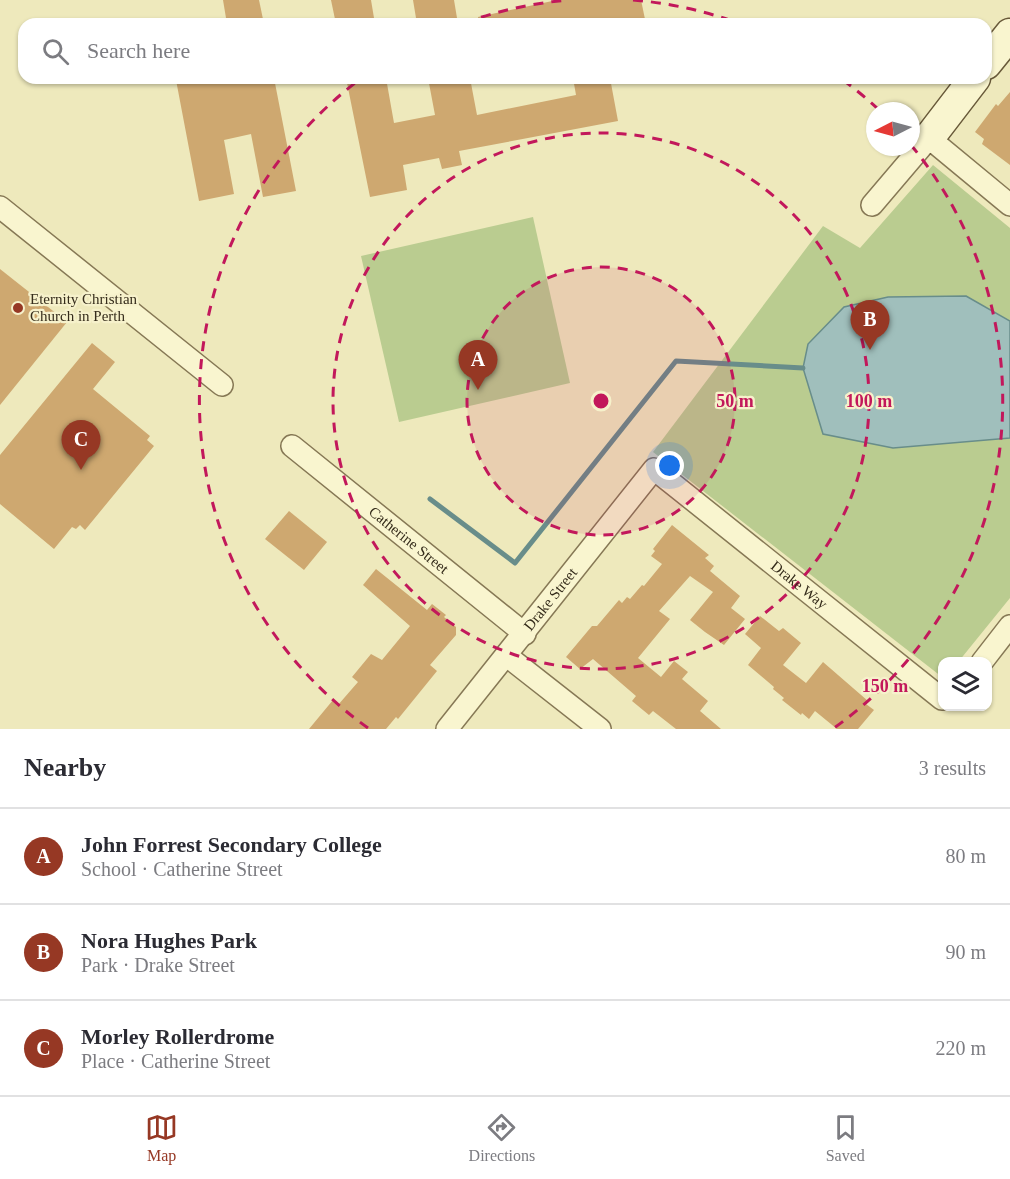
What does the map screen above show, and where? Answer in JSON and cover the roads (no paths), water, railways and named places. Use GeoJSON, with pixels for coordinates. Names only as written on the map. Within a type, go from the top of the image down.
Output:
{"type":"FeatureCollection","features":[{"type":"Feature","properties":{"kind":"street"},"geometry":{"type":"LineString","coordinates":[[992,56],[1010,34]]}},
{"type":"Feature","properties":{"kind":"street"},"geometry":{"type":"LineString","coordinates":[[872,205],[929,138],[970,84]]}},
{"type":"Feature","properties":{"kind":"street"},"geometry":{"type":"LineString","coordinates":[[929,138],[1010,206]]}},
{"type":"Feature","properties":{"kind":"street"},"geometry":{"type":"LineString","coordinates":[[0,207],[222,385]]}},
{"type":"Feature","properties":{"kind":"street","name":"Catherine Street"},"geometry":{"type":"LineString","coordinates":[[292,446],[525,634]]}},
{"type":"Feature","properties":{"kind":"street","name":"Drake Street"},"geometry":{"type":"LineString","coordinates":[[447,729],[525,634],[654,469]]}},
{"type":"Feature","properties":{"kind":"street","name":"Drake Way"},"geometry":{"type":"LineString","coordinates":[[654,469],[938,696]]}},
{"type":"Feature","properties":{"kind":"street"},"geometry":{"type":"LineString","coordinates":[[986,657],[1010,626]]}},
{"type":"Feature","properties":{"kind":"street"},"geometry":{"type":"LineString","coordinates":[[507,656],[600,729]]}},
{"type":"Feature","properties":{"kind":"water"},"geometry":{"type":"Polygon","coordinates":[[[966,296],[1010,321],[1010,438],[893,448],[823,434],[803,368],[808,344],[844,307],[888,297],[966,296]]]}},
{"type":"Feature","properties":{"kind":"waterway"},"geometry":{"type":"LineString","coordinates":[[430,499],[515,563],[676,361],[803,368]]}},
{"type":"Feature","properties":{"kind":"place","name":"Eternity Christian Church in Perth"},"geometry":{"type":"Point","coordinates":[18,308]}},
{"type":"Feature","properties":{"kind":"place","name":"Nora Hughes Park"},"geometry":{"type":"Point","coordinates":[870,350]}},
{"type":"Feature","properties":{"kind":"place","name":"John Forrest Secondary College"},"geometry":{"type":"Point","coordinates":[478,390]}},
{"type":"Feature","properties":{"kind":"place","name":"Morley Rollerdrome"},"geometry":{"type":"Point","coordinates":[81,470]}}]}
